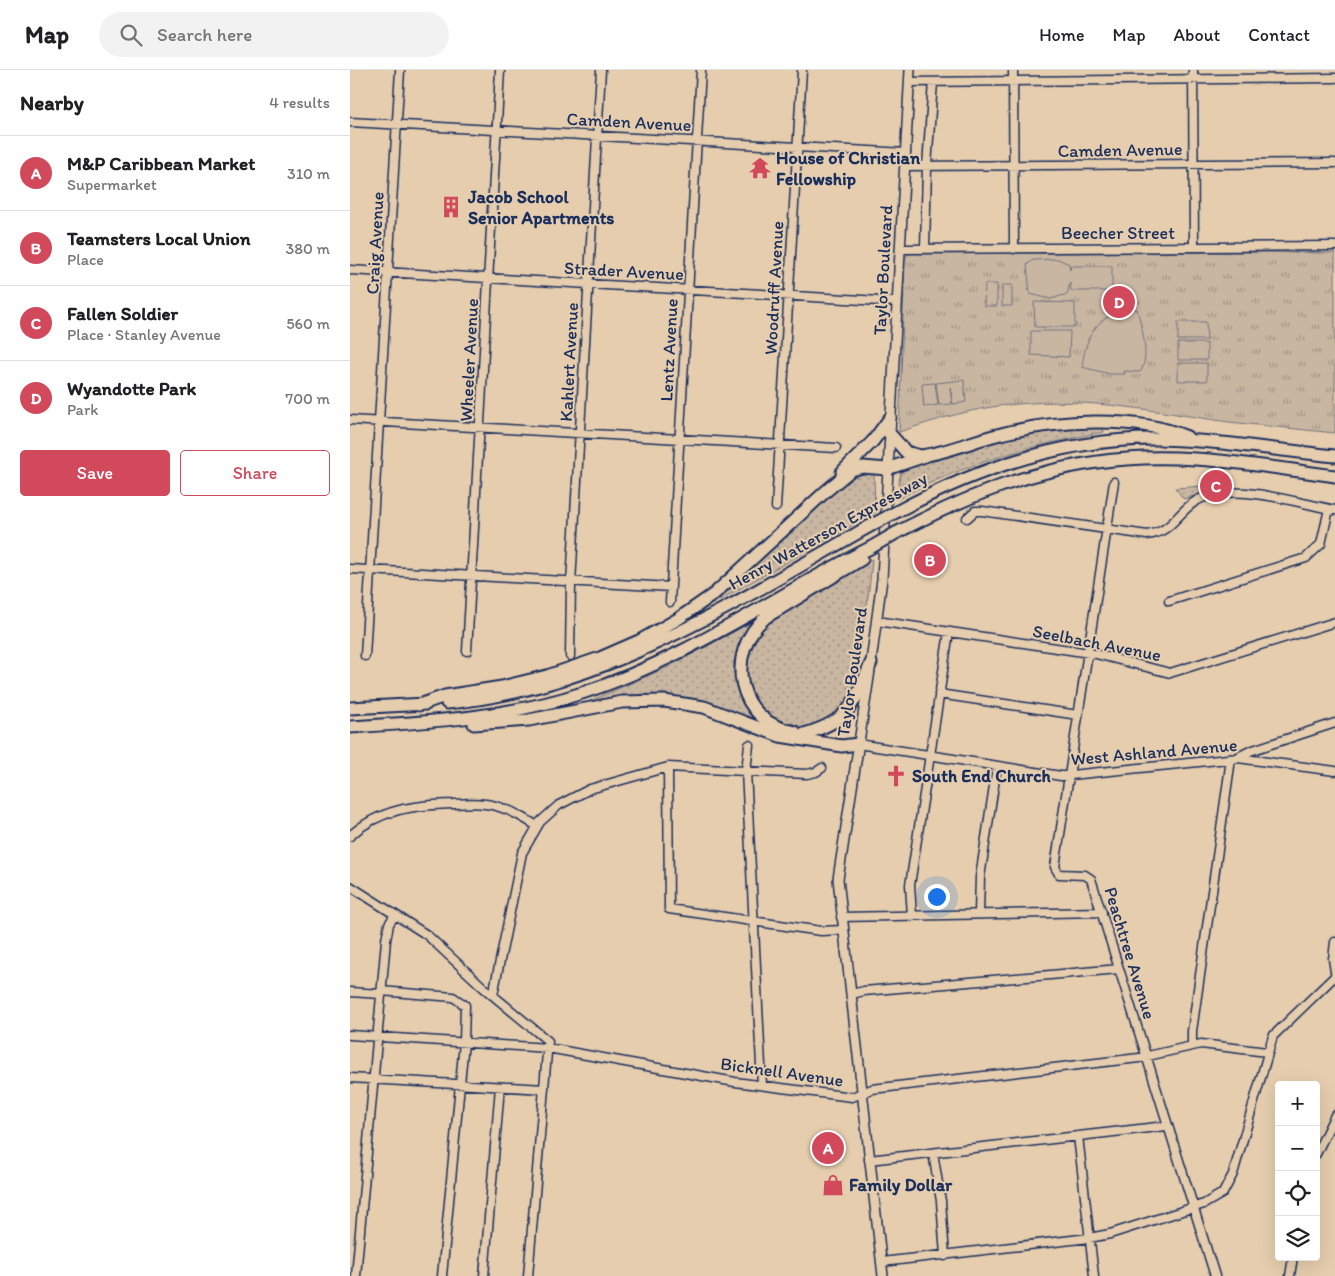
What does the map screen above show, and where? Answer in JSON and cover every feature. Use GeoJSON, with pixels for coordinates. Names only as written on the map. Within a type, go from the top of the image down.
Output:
{"type":"FeatureCollection","features":[{"type":"Feature","properties":{"kind":"highway"},"geometry":{"type":"LineString","coordinates":[[824,492],[831,482],[873,441],[890,418]]}},
{"type":"Feature","properties":{"kind":"highway"},"geometry":{"type":"LineString","coordinates":[[419,704],[444,696],[502,687],[572,668],[613,653],[652,634],[689,612],[729,581],[824,492],[851,470],[858,468],[887,469],[928,455],[1018,430],[1069,423],[1107,422],[1148,427],[1172,431],[1196,441]]}},
{"type":"Feature","properties":{"kind":"highway"},"geometry":{"type":"LineString","coordinates":[[889,433],[906,452],[920,456],[928,455]]}},
{"type":"Feature","properties":{"kind":"highway","name":"Henry Watterson Expressway"},"geometry":{"type":"LineString","coordinates":[[350,708],[471,701],[528,690],[618,662],[694,625],[898,511],[968,477],[1004,464],[1050,451],[1094,443],[1130,440],[1196,441],[1335,456]]}},
{"type":"Feature","properties":{"kind":"highway","name":"Henry Watterson Expressway"},"geometry":{"type":"LineString","coordinates":[[350,727],[436,722],[497,714],[538,706],[620,679],[684,650],[943,508],[982,491],[1053,470],[1104,461],[1149,458],[1194,459],[1335,476]]}},
{"type":"Feature","properties":{"kind":"highway"},"geometry":{"type":"LineString","coordinates":[[858,744],[783,729],[761,716],[748,700],[740,677],[740,661],[744,647],[755,627],[766,617],[867,556],[870,548]]}},
{"type":"Feature","properties":{"kind":"highway"},"geometry":{"type":"LineString","coordinates":[[804,734],[825,728],[843,716],[857,696],[871,663]]}},
{"type":"Feature","properties":{"kind":"highway"},"geometry":{"type":"LineString","coordinates":[[436,722],[469,725],[509,722],[622,702],[664,701],[704,707],[780,736],[842,746],[858,744]]}},
{"type":"Feature","properties":{"kind":"main road","name":"Taylor Boulevard"},"geometry":{"type":"LineString","coordinates":[[883,1276],[852,994],[841,918],[838,871],[871,663],[884,552],[910,70]]}},
{"type":"Feature","properties":{"kind":"street","name":"Craig Avenue"},"geometry":{"type":"LineString","coordinates":[[366,656],[400,70]]}},
{"type":"Feature","properties":{"kind":"street","name":"Wheeler Avenue"},"geometry":{"type":"LineString","coordinates":[[467,651],[500,70]]}},
{"type":"Feature","properties":{"kind":"street","name":"Kahlert Avenue"},"geometry":{"type":"LineString","coordinates":[[570,656],[571,583],[601,70]]}},
{"type":"Feature","properties":{"kind":"street","name":"Lentz Avenue"},"geometry":{"type":"LineString","coordinates":[[670,602],[701,70]]}},
{"type":"Feature","properties":{"kind":"street","name":"Woodruff Avenue"},"geometry":{"type":"LineString","coordinates":[[776,507],[802,70]]}},
{"type":"Feature","properties":{"kind":"street"},"geometry":{"type":"LineString","coordinates":[[1013,70],[1014,249]]}},
{"type":"Feature","properties":{"kind":"street"},"geometry":{"type":"LineString","coordinates":[[1193,70],[1194,247]]}},
{"type":"Feature","properties":{"kind":"street"},"geometry":{"type":"LineString","coordinates":[[910,82],[1335,78]]}},
{"type":"Feature","properties":{"kind":"street"},"geometry":{"type":"LineString","coordinates":[[925,249],[927,166],[933,82]]}},
{"type":"Feature","properties":{"kind":"street","name":"Camden Avenue"},"geometry":{"type":"LineString","coordinates":[[350,122],[906,153]]}},
{"type":"Feature","properties":{"kind":"street","name":"Camden Avenue"},"geometry":{"type":"LineString","coordinates":[[905,166],[1335,163]]}},
{"type":"Feature","properties":{"kind":"street","name":"Beecher Street"},"geometry":{"type":"LineString","coordinates":[[901,249],[1335,246]]}},
{"type":"Feature","properties":{"kind":"street","name":"Strader Avenue"},"geometry":{"type":"LineString","coordinates":[[350,270],[897,302]]}},
{"type":"Feature","properties":{"kind":"street"},"geometry":{"type":"LineString","coordinates":[[350,420],[836,448]]}},
{"type":"Feature","properties":{"kind":"street","name":"Peachtree Avenue"},"geometry":{"type":"LineString","coordinates":[[1114,482],[1055,870],[1062,875],[1089,877],[1102,912],[1166,1126],[1215,1276]]}},
{"type":"Feature","properties":{"kind":"street"},"geometry":{"type":"LineString","coordinates":[[967,518],[975,511],[982,511],[1147,535],[1160,533],[1192,504],[1205,498],[1230,492],[1332,510],[1321,544],[1306,558],[1169,601]]}},
{"type":"Feature","properties":{"kind":"street"},"geometry":{"type":"LineString","coordinates":[[350,569],[571,583],[671,587]]}},
{"type":"Feature","properties":{"kind":"street","name":"Seelbach Avenue"},"geometry":{"type":"LineString","coordinates":[[877,621],[1088,653],[1170,673],[1335,622]]}},
{"type":"Feature","properties":{"kind":"street"},"geometry":{"type":"LineString","coordinates":[[912,916],[910,885],[949,632]]}},
{"type":"Feature","properties":{"kind":"street"},"geometry":{"type":"LineString","coordinates":[[939,694],[1078,715]]}},
{"type":"Feature","properties":{"kind":"street"},"geometry":{"type":"LineString","coordinates":[[1192,1045],[1192,1030],[1235,758],[1250,751],[1335,723]]}},
{"type":"Feature","properties":{"kind":"street","name":"West Ashland Avenue"},"geometry":{"type":"LineString","coordinates":[[858,744],[1069,776],[1235,758],[1335,771]]}},
{"type":"Feature","properties":{"kind":"street"},"geometry":{"type":"LineString","coordinates":[[749,745],[746,771],[762,1085]]}},
{"type":"Feature","properties":{"kind":"street"},"geometry":{"type":"LineString","coordinates":[[979,914],[980,877],[997,766]]}},
{"type":"Feature","properties":{"kind":"street"},"geometry":{"type":"LineString","coordinates":[[668,767],[669,909],[821,931],[843,930]]}},
{"type":"Feature","properties":{"kind":"street"},"geometry":{"type":"LineString","coordinates":[[493,995],[519,864],[528,840],[537,826],[553,810],[574,796],[668,767],[807,774],[822,768]]}},
{"type":"Feature","properties":{"kind":"street"},"geometry":{"type":"LineString","coordinates":[[350,836],[358,828],[394,810],[428,805],[494,805],[508,809],[537,826]]}},
{"type":"Feature","properties":{"kind":"street"},"geometry":{"type":"LineString","coordinates":[[350,886],[427,935],[493,995],[548,1041],[528,1276]]}},
{"type":"Feature","properties":{"kind":"street"},"geometry":{"type":"LineString","coordinates":[[841,918],[1102,912]]}},
{"type":"Feature","properties":{"kind":"street"},"geometry":{"type":"LineString","coordinates":[[356,1276],[381,993],[388,928],[394,915]]}},
{"type":"Feature","properties":{"kind":"street"},"geometry":{"type":"LineString","coordinates":[[1335,942],[1332,959],[1335,972]]}},
{"type":"Feature","properties":{"kind":"street"},"geometry":{"type":"LineString","coordinates":[[852,994],[864,991],[1120,969]]}},
{"type":"Feature","properties":{"kind":"street"},"geometry":{"type":"LineString","coordinates":[[882,1262],[1089,1238],[1194,1208],[1217,1198],[1226,1189],[1230,1181],[1273,1036],[1335,976]]}},
{"type":"Feature","properties":{"kind":"street"},"geometry":{"type":"LineString","coordinates":[[350,992],[453,997],[460,1000],[465,1006],[464,1042],[442,1276]]}},
{"type":"Feature","properties":{"kind":"street","name":"Bicknell Avenue"},"geometry":{"type":"LineString","coordinates":[[350,1036],[548,1048],[762,1085],[852,1097],[872,1089],[1145,1057],[1192,1045],[1220,1045],[1267,1052]]}},
{"type":"Feature","properties":{"kind":"street"},"geometry":{"type":"LineString","coordinates":[[350,1078],[544,1089]]}},
{"type":"Feature","properties":{"kind":"street"},"geometry":{"type":"LineString","coordinates":[[484,1276],[500,1087]]}},
{"type":"Feature","properties":{"kind":"street"},"geometry":{"type":"LineString","coordinates":[[1320,1146],[1335,1115]]}},
{"type":"Feature","properties":{"kind":"street"},"geometry":{"type":"LineString","coordinates":[[869,1160],[1166,1126]]}},
{"type":"Feature","properties":{"kind":"street"},"geometry":{"type":"LineString","coordinates":[[1078,1136],[1094,1276]]}},
{"type":"Feature","properties":{"kind":"street"},"geometry":{"type":"LineString","coordinates":[[933,1153],[941,1201],[945,1256]]}},
{"type":"Feature","properties":{"kind":"street"},"geometry":{"type":"LineString","coordinates":[[1290,1276],[1292,1261]]}},
{"type":"Feature","properties":{"kind":"green space"},"geometry":{"type":"Polygon","coordinates":[[[1335,253],[1335,433],[1071,402],[1017,404],[972,411],[899,432],[905,259],[908,254],[1335,253]]]}},
{"type":"Feature","properties":{"kind":"green space"},"geometry":{"type":"Polygon","coordinates":[[[1058,259],[1069,264],[1070,270],[1071,266],[1112,266],[1112,291],[1071,291],[1070,283],[1067,294],[1051,299],[1030,294],[1027,265],[1033,260],[1058,259]]]}},
{"type":"Feature","properties":{"kind":"green space"},"geometry":{"type":"Polygon","coordinates":[[[985,284],[997,284],[997,306],[984,306],[985,284]]]}},
{"type":"Feature","properties":{"kind":"green space"},"geometry":{"type":"Polygon","coordinates":[[[1002,285],[1012,285],[1012,306],[1002,306],[1002,285]]]}},
{"type":"Feature","properties":{"kind":"green space"},"geometry":{"type":"Polygon","coordinates":[[[1034,302],[1075,303],[1075,327],[1035,327],[1034,302]]]}},
{"type":"Feature","properties":{"kind":"green space"},"geometry":{"type":"Polygon","coordinates":[[[1137,309],[1145,350],[1145,358],[1140,372],[1124,371],[1125,374],[1110,374],[1082,367],[1087,344],[1097,326],[1113,314],[1137,309]]]}},
{"type":"Feature","properties":{"kind":"green space"},"geometry":{"type":"Polygon","coordinates":[[[1178,322],[1206,322],[1207,340],[1178,340],[1178,322]]]}},
{"type":"Feature","properties":{"kind":"green space"},"geometry":{"type":"Polygon","coordinates":[[[1031,331],[1070,331],[1069,357],[1031,355],[1031,331]]]}},
{"type":"Feature","properties":{"kind":"green space"},"geometry":{"type":"Polygon","coordinates":[[[1178,343],[1207,343],[1207,360],[1178,360],[1178,343]]]}},
{"type":"Feature","properties":{"kind":"green space"},"geometry":{"type":"Polygon","coordinates":[[[1178,363],[1207,363],[1207,381],[1178,381],[1178,363]]]}},
{"type":"Feature","properties":{"kind":"green space"},"geometry":{"type":"Polygon","coordinates":[[[964,380],[966,402],[953,404],[950,387],[952,404],[939,405],[936,383],[964,380]]]}},
{"type":"Feature","properties":{"kind":"green space"},"geometry":{"type":"Polygon","coordinates":[[[935,383],[938,405],[924,407],[922,384],[935,383]]]}},
{"type":"Feature","properties":{"kind":"green space"},"geometry":{"type":"Polygon","coordinates":[[[1102,427],[1104,432],[1050,443],[972,466],[898,499],[902,468],[1014,435],[1061,428],[1102,427]]]}},
{"type":"Feature","properties":{"kind":"green space"},"geometry":{"type":"Polygon","coordinates":[[[858,472],[874,473],[875,513],[698,612],[858,472]]]}},
{"type":"Feature","properties":{"kind":"green space"},"geometry":{"type":"Polygon","coordinates":[[[1232,484],[1184,499],[1175,488],[1232,484]]]}},
{"type":"Feature","properties":{"kind":"green space"},"geometry":{"type":"Polygon","coordinates":[[[872,559],[856,675],[846,704],[830,721],[811,728],[791,727],[773,718],[758,704],[749,686],[745,664],[751,641],[759,630],[788,607],[872,559]]]}},
{"type":"Feature","properties":{"kind":"green space"},"geometry":{"type":"Polygon","coordinates":[[[754,621],[741,644],[735,661],[735,670],[739,688],[755,719],[750,720],[714,707],[581,705],[668,667],[754,621]]]}},
{"type":"Feature","properties":{"kind":"place","name":"House of Christian Fellowship"},"geometry":{"type":"Point","coordinates":[760,168]}},
{"type":"Feature","properties":{"kind":"place","name":"Jacob School Senior Apartments"},"geometry":{"type":"Point","coordinates":[451,207]}},
{"type":"Feature","properties":{"kind":"place","name":"Wyandotte Park"},"geometry":{"type":"Point","coordinates":[1119,302]}},
{"type":"Feature","properties":{"kind":"place","name":"Fallen Soldier"},"geometry":{"type":"Point","coordinates":[1216,486]}},
{"type":"Feature","properties":{"kind":"place","name":"Teamsters Local Union"},"geometry":{"type":"Point","coordinates":[930,560]}},
{"type":"Feature","properties":{"kind":"place","name":"South End Church"},"geometry":{"type":"Point","coordinates":[896,776]}},
{"type":"Feature","properties":{"kind":"place","name":"M&P Caribbean Market"},"geometry":{"type":"Point","coordinates":[828,1148]}},
{"type":"Feature","properties":{"kind":"place","name":"Family Dollar"},"geometry":{"type":"Point","coordinates":[833,1185]}}]}
